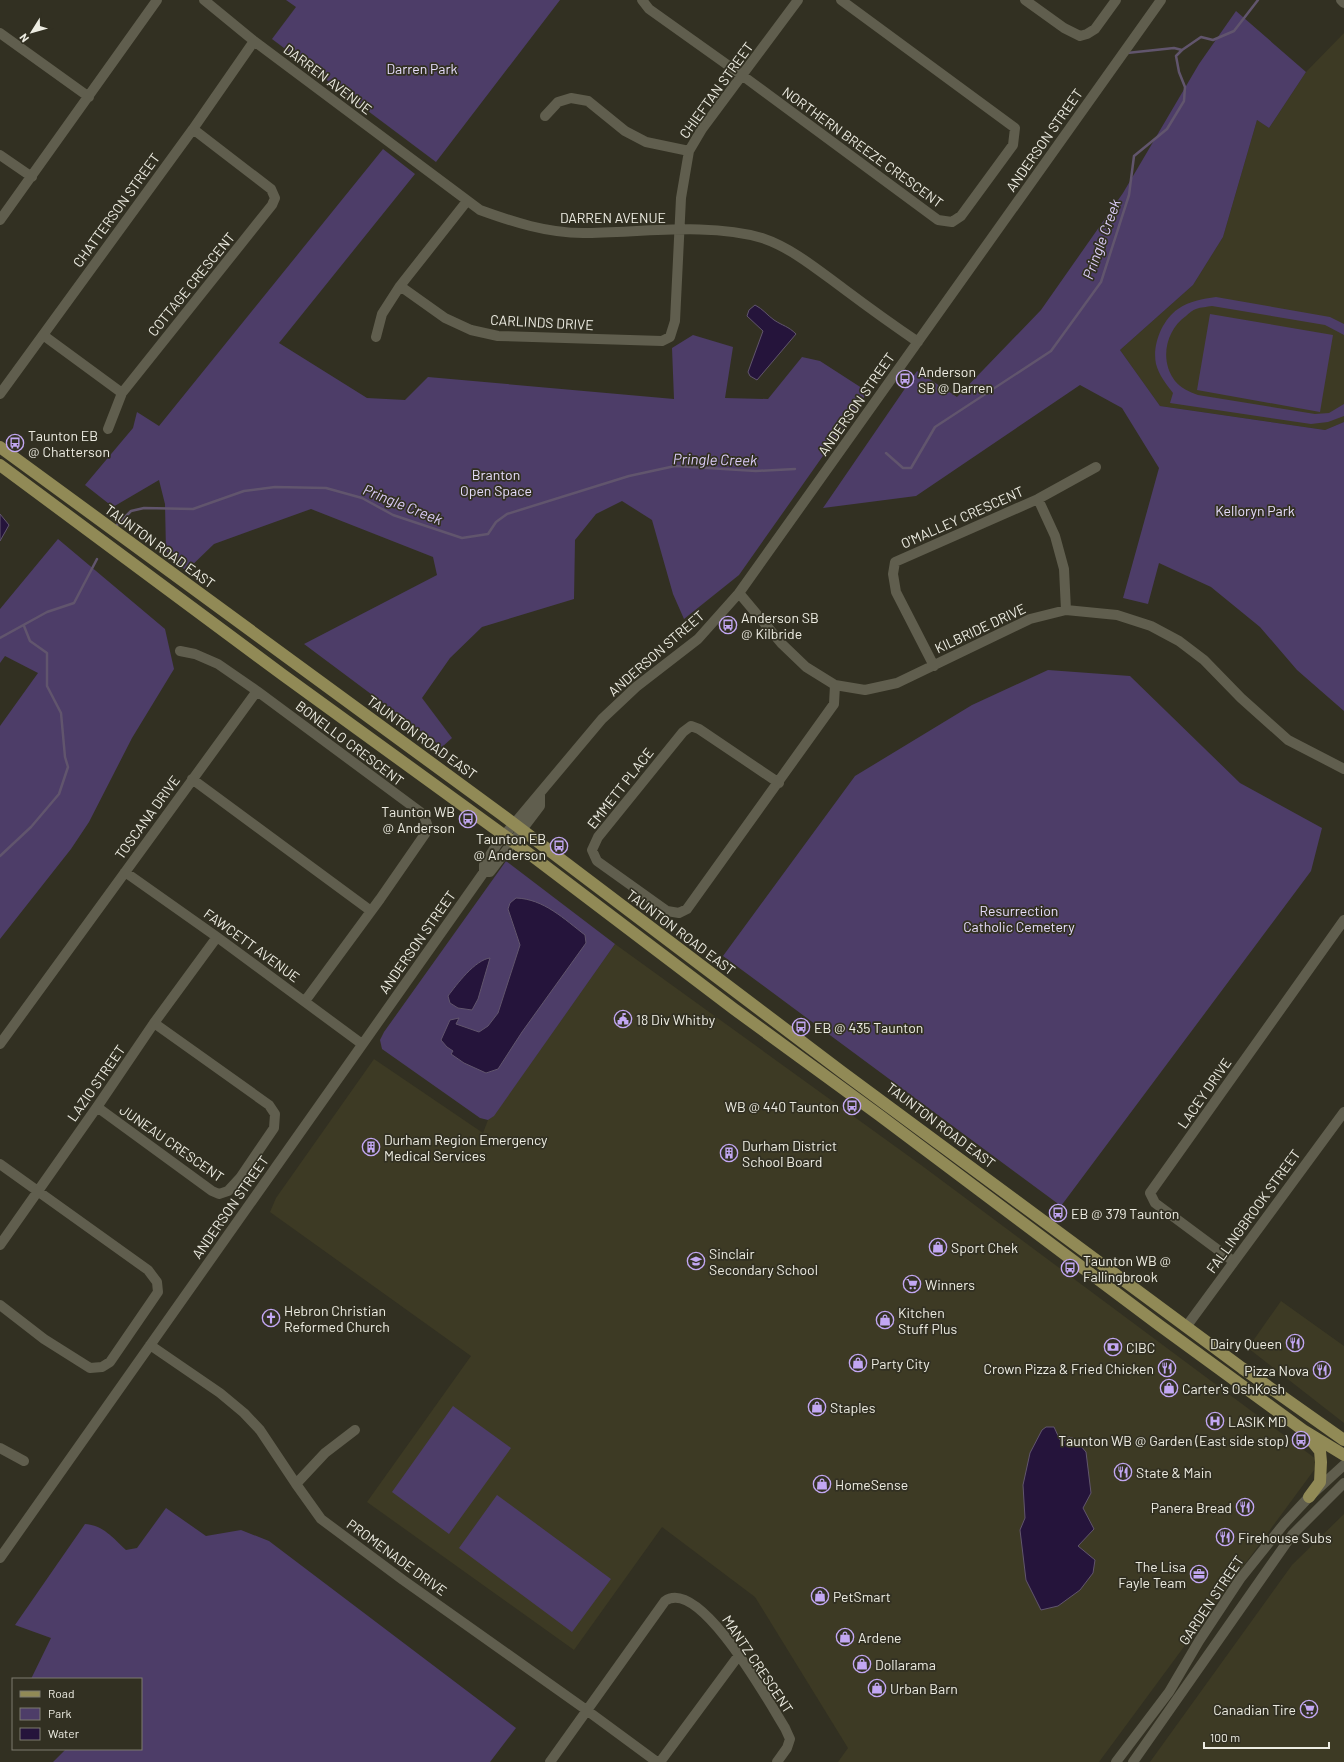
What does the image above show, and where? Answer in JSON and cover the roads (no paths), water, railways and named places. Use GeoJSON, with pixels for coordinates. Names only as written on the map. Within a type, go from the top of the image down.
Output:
{"type":"FeatureCollection","features":[{"type":"Feature","properties":{"kind":"main road","name":"TAUNTON ROAD EAST"},"geometry":{"type":"LineString","coordinates":[[0,448],[517,826],[836,1068],[1186,1327],[1344,1440]]}},
{"type":"Feature","properties":{"kind":"main road","name":"TAUNTON ROAD EAST"},"geometry":{"type":"LineString","coordinates":[[0,465],[283,675],[508,838],[1075,1263],[1303,1430],[1344,1455]]}},
{"type":"Feature","properties":{"kind":"main road"},"geometry":{"type":"LineString","coordinates":[[227,632],[235,620]]}},
{"type":"Feature","properties":{"kind":"main road"},"geometry":{"type":"LineString","coordinates":[[283,675],[292,662]]}},
{"type":"Feature","properties":{"kind":"main road"},"geometry":{"type":"LineString","coordinates":[[1303,1430],[1320,1452],[1321,1462],[1320,1482],[1309,1497]]}},
{"type":"Feature","properties":{"kind":"street"},"geometry":{"type":"LineString","coordinates":[[0,220],[157,0]]}},
{"type":"Feature","properties":{"kind":"street","name":"DARREN AVENUE"},"geometry":{"type":"LineString","coordinates":[[204,0],[254,41],[480,210],[509,221],[561,232],[583,233],[680,230],[734,232],[762,238],[785,248],[918,342]]}},
{"type":"Feature","properties":{"kind":"street"},"geometry":{"type":"LineString","coordinates":[[642,0],[649,9],[743,76]]}},
{"type":"Feature","properties":{"kind":"street","name":"CHIEFTAN STREET"},"geometry":{"type":"LineString","coordinates":[[680,230],[681,198],[689,151],[702,129],[743,76],[798,0]]}},
{"type":"Feature","properties":{"kind":"street","name":"NORTHERN BREEZE CRESCENT"},"geometry":{"type":"LineString","coordinates":[[743,76],[938,220],[952,222],[961,216],[1013,145],[1015,128],[841,0]]}},
{"type":"Feature","properties":{"kind":"street"},"geometry":{"type":"LineString","coordinates":[[1025,0],[1064,28],[1080,36],[1087,34],[1095,28],[1116,0]]}},
{"type":"Feature","properties":{"kind":"street","name":"ANDERSON STREET"},"geometry":{"type":"LineString","coordinates":[[0,1558],[484,872],[490,872],[508,838],[517,826],[540,806],[540,794],[561,766],[602,719],[636,687],[698,639],[739,593],[1161,0]]}},
{"type":"Feature","properties":{"kind":"street"},"geometry":{"type":"LineString","coordinates":[[1341,0],[1344,3]]}},
{"type":"Feature","properties":{"kind":"street"},"geometry":{"type":"LineString","coordinates":[[0,34],[89,97]]}},
{"type":"Feature","properties":{"kind":"street","name":"CHATTERSON STREET"},"geometry":{"type":"LineString","coordinates":[[0,394],[193,129],[254,41]]}},
{"type":"Feature","properties":{"kind":"street"},"geometry":{"type":"LineString","coordinates":[[545,116],[558,102],[571,98],[588,101],[625,131],[646,142],[689,151]]}},
{"type":"Feature","properties":{"kind":"street","name":"COTTAGE CRESCENT"},"geometry":{"type":"LineString","coordinates":[[122,393],[272,205],[275,198],[271,189],[193,129]]}},
{"type":"Feature","properties":{"kind":"street"},"geometry":{"type":"LineString","coordinates":[[0,155],[32,177]]}},
{"type":"Feature","properties":{"kind":"street"},"geometry":{"type":"LineString","coordinates":[[376,337],[382,314],[400,286],[467,201]]}},
{"type":"Feature","properties":{"kind":"street","name":"CARLINDS DRIVE"},"geometry":{"type":"LineString","coordinates":[[400,286],[445,318],[471,330],[498,336],[662,341],[670,337],[675,321],[680,230]]}},
{"type":"Feature","properties":{"kind":"street"},"geometry":{"type":"LineString","coordinates":[[43,335],[122,393],[108,429]]}},
{"type":"Feature","properties":{"kind":"street"},"geometry":{"type":"LineString","coordinates":[[1038,499],[1096,467]]}},
{"type":"Feature","properties":{"kind":"street","name":"O'MALLEY CRESCENT"},"geometry":{"type":"LineString","coordinates":[[934,666],[896,592],[893,574],[895,562],[1038,499],[1055,536],[1064,568],[1066,610]]}},
{"type":"Feature","properties":{"kind":"street","name":"KILBRIDE DRIVE"},"geometry":{"type":"LineString","coordinates":[[739,593],[782,644],[801,662],[835,684],[865,690],[897,683],[1030,618],[1066,610],[1117,615],[1151,626],[1179,641],[1204,660],[1241,698],[1288,740],[1344,769]]}},
{"type":"Feature","properties":{"kind":"street","name":"BONELLO CRESCENT"},"geometry":{"type":"LineString","coordinates":[[180,651],[195,654],[218,664],[257,691],[423,814],[427,824],[426,834],[371,911]]}},
{"type":"Feature","properties":{"kind":"street","name":"EMMETT PLACE"},"geometry":{"type":"LineString","coordinates":[[779,783],[699,729],[691,726],[678,738],[598,838],[592,850],[597,860],[667,911],[679,913],[688,909],[779,783],[834,704],[835,684]]}},
{"type":"Feature","properties":{"kind":"street"},"geometry":{"type":"LineString","coordinates":[[192,779],[257,691]]}},
{"type":"Feature","properties":{"kind":"street","name":"TOSCANA DRIVE"},"geometry":{"type":"LineString","coordinates":[[0,1044],[192,779],[371,911]]}},
{"type":"Feature","properties":{"kind":"street","name":"FAWCETT AVENUE"},"geometry":{"type":"LineString","coordinates":[[124,872],[217,937],[362,1044]]}},
{"type":"Feature","properties":{"kind":"street"},"geometry":{"type":"LineString","coordinates":[[305,1001],[371,911]]}},
{"type":"Feature","properties":{"kind":"street","name":"LACEY DRIVE"},"geometry":{"type":"LineString","coordinates":[[1233,1261],[1155,1203],[1150,1193],[1344,920]]}},
{"type":"Feature","properties":{"kind":"street","name":"LAZIO STREET"},"geometry":{"type":"LineString","coordinates":[[0,1246],[154,1024],[217,937]]}},
{"type":"Feature","properties":{"kind":"street","name":"JUNEAU CRESCENT"},"geometry":{"type":"LineString","coordinates":[[97,1108],[219,1194],[228,1191],[240,1178],[274,1128],[275,1114],[269,1105],[154,1024]]}},
{"type":"Feature","properties":{"kind":"street","name":"FALLINGBROOK STREET"},"geometry":{"type":"LineString","coordinates":[[1186,1327],[1233,1261],[1344,1112]]}},
{"type":"Feature","properties":{"kind":"street"},"geometry":{"type":"LineString","coordinates":[[0,1164],[148,1270],[157,1282],[158,1292],[110,1362],[102,1367],[90,1368],[44,1338],[0,1305]]}},
{"type":"Feature","properties":{"kind":"street","name":"PROMENADE DRIVE"},"geometry":{"type":"LineString","coordinates":[[150,1345],[220,1393],[244,1413],[260,1430],[321,1519],[403,1580],[587,1710],[657,1762]]}},
{"type":"Feature","properties":{"kind":"street"},"geometry":{"type":"LineString","coordinates":[[296,1484],[325,1453],[355,1430]]}},
{"type":"Feature","properties":{"kind":"street"},"geometry":{"type":"LineString","coordinates":[[0,1448],[24,1461]]}},
{"type":"Feature","properties":{"kind":"street","name":"GARDEN STREET"},"geometry":{"type":"LineString","coordinates":[[1116,1762],[1169,1692],[1199,1641],[1240,1579],[1284,1524],[1309,1497],[1344,1465]]}},
{"type":"Feature","properties":{"kind":"street","name":"GARDEN STREET"},"geometry":{"type":"LineString","coordinates":[[1133,1762],[1292,1536],[1344,1483]]}},
{"type":"Feature","properties":{"kind":"street","name":"MANTZ CRESCENT"},"geometry":{"type":"LineString","coordinates":[[587,1710],[665,1601],[669,1598],[683,1598],[696,1605],[720,1628],[739,1655],[785,1728],[790,1739],[787,1748],[777,1762]]}},
{"type":"Feature","properties":{"kind":"street"},"geometry":{"type":"LineString","coordinates":[[660,1762],[739,1655]]}},
{"type":"Feature","properties":{"kind":"street"},"geometry":{"type":"LineString","coordinates":[[550,1762],[587,1710]]}},
{"type":"Feature","properties":{"kind":"water"},"geometry":{"type":"Polygon","coordinates":[[[755,305],[774,320],[796,334],[757,380],[750,376],[748,372],[763,331],[747,316],[749,310],[755,305]]]}},
{"type":"Feature","properties":{"kind":"water"},"geometry":{"type":"Polygon","coordinates":[[[0,514],[9,525],[0,541],[0,514]]]}},
{"type":"Feature","properties":{"kind":"water"},"geometry":{"type":"Polygon","coordinates":[[[516,898],[536,902],[553,911],[585,935],[586,943],[522,1032],[498,1069],[486,1073],[464,1063],[451,1054],[453,1051],[441,1040],[450,1020],[459,1018],[456,1024],[479,1032],[488,1026],[498,1013],[520,945],[508,909],[510,903],[516,898]]]}},
{"type":"Feature","properties":{"kind":"water"},"geometry":{"type":"Polygon","coordinates":[[[490,958],[478,999],[472,1010],[458,1008],[450,1003],[448,996],[461,979],[478,963],[490,958]]]}},
{"type":"Feature","properties":{"kind":"water"},"geometry":{"type":"Polygon","coordinates":[[[1046,1427],[1054,1427],[1060,1440],[1064,1441],[1069,1437],[1075,1439],[1086,1452],[1091,1493],[1083,1508],[1094,1529],[1078,1546],[1095,1560],[1093,1573],[1080,1590],[1058,1606],[1041,1610],[1026,1580],[1020,1530],[1025,1518],[1023,1485],[1030,1453],[1042,1430],[1046,1427]]]}},
{"type":"Feature","properties":{"kind":"waterway","name":"Pringle Creek"},"geometry":{"type":"LineString","coordinates":[[886,453],[903,468],[911,468],[935,427],[1051,351],[1101,282],[1129,195],[1134,156],[1167,129],[1184,101],[1185,87],[1179,72],[1176,56],[1201,37],[1213,40],[1234,31],[1258,0]]}},
{"type":"Feature","properties":{"kind":"waterway"},"geometry":{"type":"LineString","coordinates":[[1127,53],[1174,48],[1182,50]]}},
{"type":"Feature","properties":{"kind":"waterway","name":"Pringle Creek"},"geometry":{"type":"LineString","coordinates":[[117,525],[131,511],[144,508],[193,509],[244,491],[275,487],[326,488],[362,498],[393,515],[462,538],[488,534],[496,522],[507,514],[629,476],[675,466],[756,471],[795,469]]}},
{"type":"Feature","properties":{"kind":"waterway","name":"Pringle Creek"},"geometry":{"type":"LineString","coordinates":[[0,638],[47,612],[74,603],[97,559]]}},
{"type":"Feature","properties":{"kind":"waterway","name":"Pringle Creek"},"geometry":{"type":"LineString","coordinates":[[0,856],[31,827],[59,794],[68,767],[65,757],[61,713],[47,686],[47,653],[30,641],[24,626]]}},
{"type":"Feature","properties":{"kind":"place","name":"Anderson SB @ Darren"},"geometry":{"type":"Point","coordinates":[905,379]}},
{"type":"Feature","properties":{"kind":"place","name":"Taunton EB @ Chatterson"},"geometry":{"type":"Point","coordinates":[15,443]}},
{"type":"Feature","properties":{"kind":"place","name":"Anderson SB @ Kilbride"},"geometry":{"type":"Point","coordinates":[728,625]}},
{"type":"Feature","properties":{"kind":"place","name":"Taunton WB @ Anderson"},"geometry":{"type":"Point","coordinates":[468,819]}},
{"type":"Feature","properties":{"kind":"place","name":"Taunton EB @ Anderson"},"geometry":{"type":"Point","coordinates":[559,846]}},
{"type":"Feature","properties":{"kind":"place","name":"18 Div Whitby"},"geometry":{"type":"Point","coordinates":[623,1019]}},
{"type":"Feature","properties":{"kind":"place","name":"EB @ 435 Taunton"},"geometry":{"type":"Point","coordinates":[801,1027]}},
{"type":"Feature","properties":{"kind":"place","name":"WB @ 440 Taunton"},"geometry":{"type":"Point","coordinates":[852,1106]}},
{"type":"Feature","properties":{"kind":"place","name":"Durham Region Emergency Medical Services"},"geometry":{"type":"Point","coordinates":[371,1147]}},
{"type":"Feature","properties":{"kind":"place","name":"Durham District School Board"},"geometry":{"type":"Point","coordinates":[729,1153]}},
{"type":"Feature","properties":{"kind":"place","name":"EB @ 379 Taunton"},"geometry":{"type":"Point","coordinates":[1058,1213]}},
{"type":"Feature","properties":{"kind":"place","name":"Sport Chek"},"geometry":{"type":"Point","coordinates":[938,1247]}},
{"type":"Feature","properties":{"kind":"place","name":"Sinclair Secondary School"},"geometry":{"type":"Point","coordinates":[696,1261]}},
{"type":"Feature","properties":{"kind":"place","name":"Taunton WB @ Fallingbrook"},"geometry":{"type":"Point","coordinates":[1070,1268]}},
{"type":"Feature","properties":{"kind":"place","name":"Winners"},"geometry":{"type":"Point","coordinates":[912,1284]}},
{"type":"Feature","properties":{"kind":"place","name":"Hebron Christian Reformed Church"},"geometry":{"type":"Point","coordinates":[271,1318]}},
{"type":"Feature","properties":{"kind":"place","name":"Kitchen Stuff Plus"},"geometry":{"type":"Point","coordinates":[885,1320]}},
{"type":"Feature","properties":{"kind":"place","name":"Dairy Queen"},"geometry":{"type":"Point","coordinates":[1295,1343]}},
{"type":"Feature","properties":{"kind":"place","name":"CIBC"},"geometry":{"type":"Point","coordinates":[1113,1347]}},
{"type":"Feature","properties":{"kind":"place","name":"Party City"},"geometry":{"type":"Point","coordinates":[858,1363]}},
{"type":"Feature","properties":{"kind":"place","name":"Crown Pizza & Fried Chicken"},"geometry":{"type":"Point","coordinates":[1167,1368]}},
{"type":"Feature","properties":{"kind":"place","name":"Pizza Nova"},"geometry":{"type":"Point","coordinates":[1322,1370]}},
{"type":"Feature","properties":{"kind":"place","name":"Carter's OshKosh"},"geometry":{"type":"Point","coordinates":[1169,1388]}},
{"type":"Feature","properties":{"kind":"place","name":"Staples"},"geometry":{"type":"Point","coordinates":[817,1407]}},
{"type":"Feature","properties":{"kind":"place","name":"LASIK MD"},"geometry":{"type":"Point","coordinates":[1215,1421]}},
{"type":"Feature","properties":{"kind":"place","name":"Taunton WB @ Garden (East side stop)"},"geometry":{"type":"Point","coordinates":[1301,1440]}},
{"type":"Feature","properties":{"kind":"place","name":"State & Main"},"geometry":{"type":"Point","coordinates":[1123,1472]}},
{"type":"Feature","properties":{"kind":"place","name":"HomeSense"},"geometry":{"type":"Point","coordinates":[822,1484]}},
{"type":"Feature","properties":{"kind":"place","name":"Panera Bread"},"geometry":{"type":"Point","coordinates":[1245,1507]}},
{"type":"Feature","properties":{"kind":"place","name":"Firehouse Subs"},"geometry":{"type":"Point","coordinates":[1225,1537]}},
{"type":"Feature","properties":{"kind":"place","name":"The Lisa Fayle Team"},"geometry":{"type":"Point","coordinates":[1199,1574]}},
{"type":"Feature","properties":{"kind":"place","name":"PetSmart"},"geometry":{"type":"Point","coordinates":[820,1596]}},
{"type":"Feature","properties":{"kind":"place","name":"Ardene"},"geometry":{"type":"Point","coordinates":[845,1637]}},
{"type":"Feature","properties":{"kind":"place","name":"Dollarama"},"geometry":{"type":"Point","coordinates":[862,1664]}},
{"type":"Feature","properties":{"kind":"place","name":"Urban Barn"},"geometry":{"type":"Point","coordinates":[877,1688]}},
{"type":"Feature","properties":{"kind":"place","name":"Canadian Tire"},"geometry":{"type":"Point","coordinates":[1309,1709]}},
{"type":"Feature","properties":{"kind":"park label","name":"Darren Park"},"geometry":{"type":"Point","coordinates":[422,68]}},
{"type":"Feature","properties":{"kind":"park label","name":"Branton Open Space"},"geometry":{"type":"Point","coordinates":[496,482]}},
{"type":"Feature","properties":{"kind":"park label","name":"Kelloryn Park"},"geometry":{"type":"Point","coordinates":[1255,510]}},
{"type":"Feature","properties":{"kind":"park label","name":"Resurrection Catholic Cemetery"},"geometry":{"type":"Point","coordinates":[1019,918]}}]}
